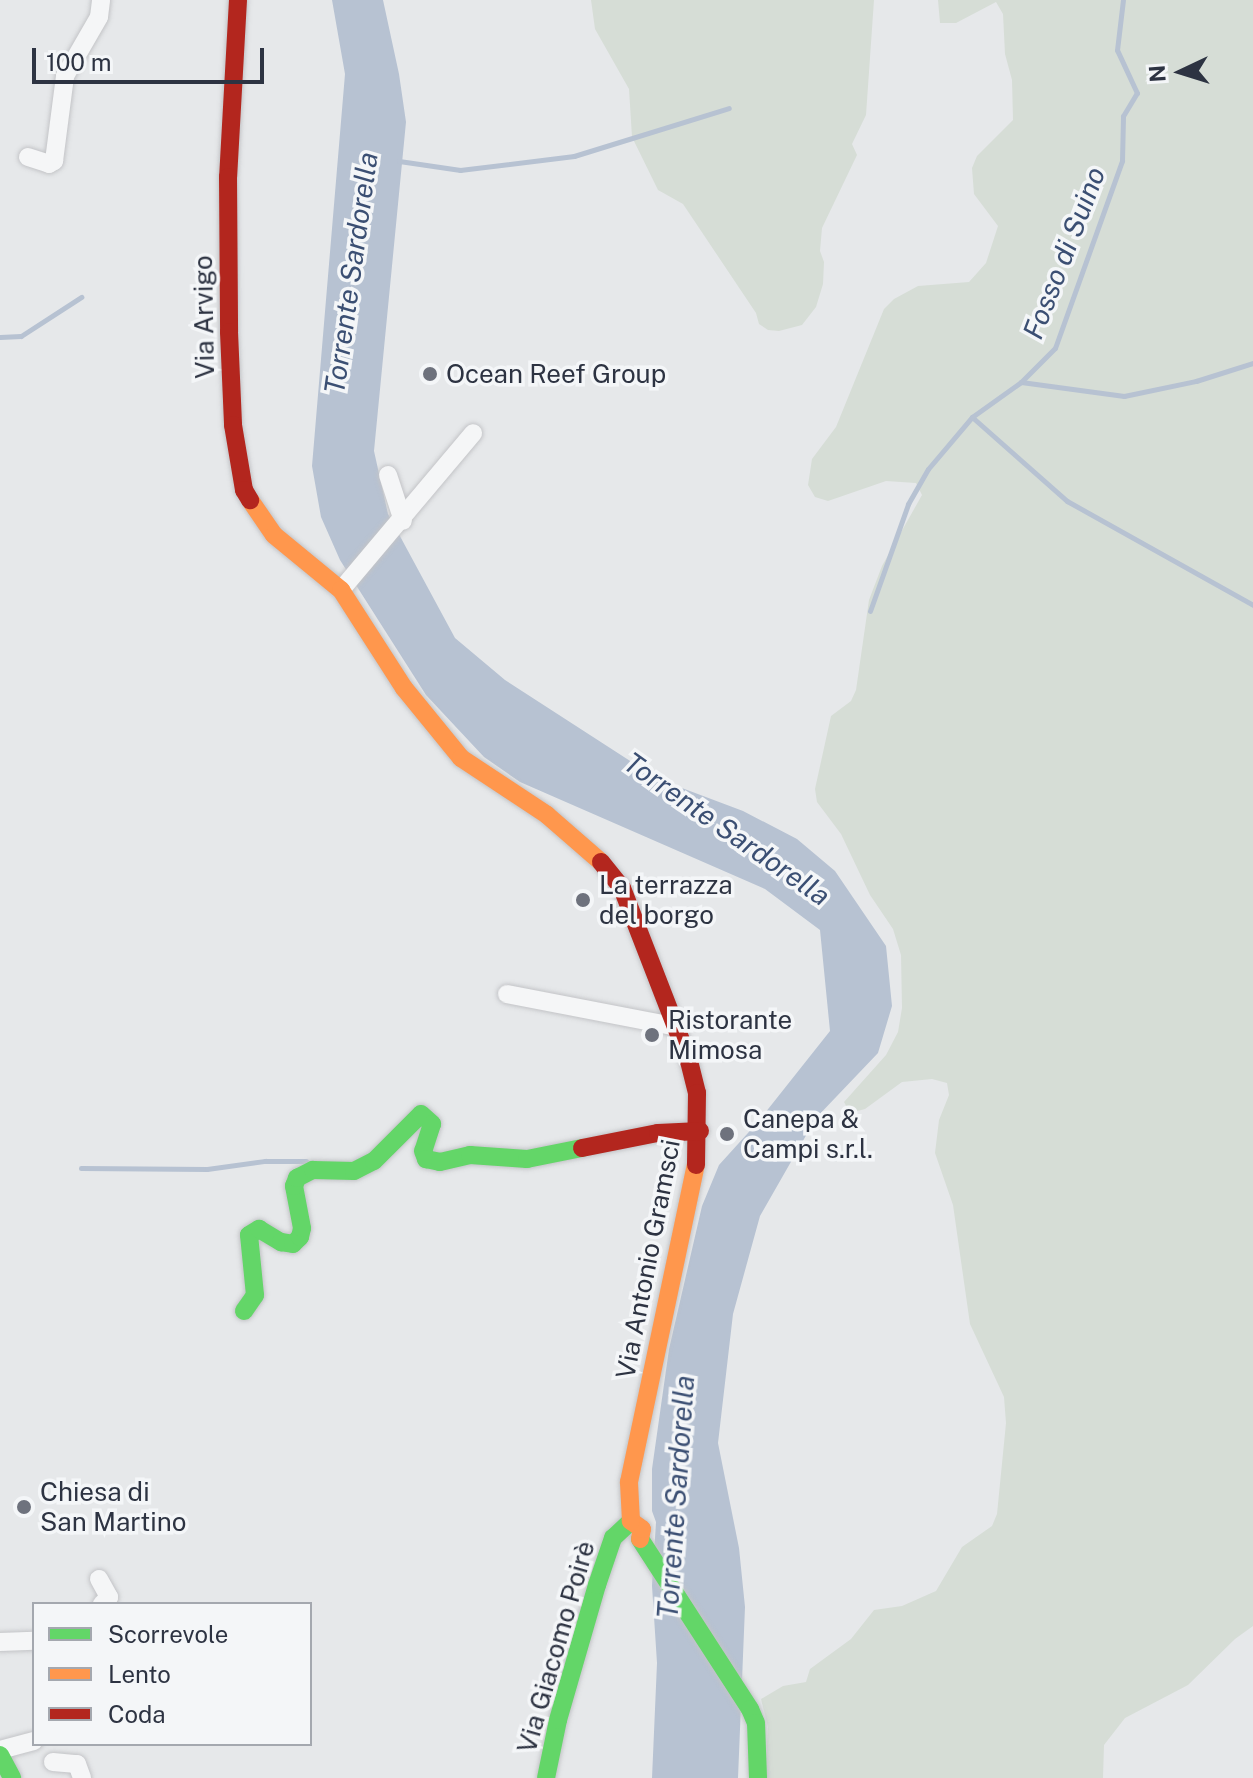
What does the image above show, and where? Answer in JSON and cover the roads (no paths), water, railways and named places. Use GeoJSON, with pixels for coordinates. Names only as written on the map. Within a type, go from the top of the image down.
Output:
{"type":"FeatureCollection","features":[{"type":"Feature","properties":{"kind":"main road","name":"Via Arvigo"},"geometry":{"type":"LineString","coordinates":[[238,0],[228,177],[229,332],[238,471],[244,490],[263,522],[344,588],[404,688],[461,758]]}},
{"type":"Feature","properties":{"kind":"main road","name":"Via Antonio Gramsci"},"geometry":{"type":"LineString","coordinates":[[461,758],[547,815],[600,860],[622,888],[679,1027],[697,1093],[699,1152],[633,1455]]}},
{"type":"Feature","properties":{"kind":"main road"},"geometry":{"type":"LineString","coordinates":[[244,1311],[255,1295],[249,1235],[259,1229],[281,1242],[293,1244],[300,1237],[302,1228],[294,1186],[297,1178],[313,1170],[354,1171],[364,1166],[421,1114],[428,1117],[432,1124],[423,1151],[426,1159],[440,1162],[470,1155],[527,1159],[658,1133],[700,1131]]}},
{"type":"Feature","properties":{"kind":"main road","name":"Via Giacomo Poirè"},"geometry":{"type":"LineString","coordinates":[[633,1455],[625,1526],[627,1543],[644,1548],[750,1709],[756,1723],[758,1778]]}},
{"type":"Feature","properties":{"kind":"main road","name":"Via Giacomo Poirè"},"geometry":{"type":"LineString","coordinates":[[546,1778],[558,1720],[597,1585],[611,1543],[625,1526]]}},
{"type":"Feature","properties":{"kind":"main road"},"geometry":{"type":"LineString","coordinates":[[0,1752],[12,1778]]}},
{"type":"Feature","properties":{"kind":"street"},"geometry":{"type":"LineString","coordinates":[[28,157],[49,164],[54,161],[65,76],[99,17],[101,0]]}},
{"type":"Feature","properties":{"kind":"street"},"geometry":{"type":"LineString","coordinates":[[344,588],[403,521],[473,433]]}},
{"type":"Feature","properties":{"kind":"street"},"geometry":{"type":"LineString","coordinates":[[388,475],[403,521]]}},
{"type":"Feature","properties":{"kind":"street"},"geometry":{"type":"LineString","coordinates":[[507,994],[679,1027]]}},
{"type":"Feature","properties":{"kind":"street"},"geometry":{"type":"LineString","coordinates":[[99,1579],[109,1597],[104,1602]]}},
{"type":"Feature","properties":{"kind":"street"},"geometry":{"type":"LineString","coordinates":[[0,1642],[32,1641]]}},
{"type":"Feature","properties":{"kind":"street"},"geometry":{"type":"LineString","coordinates":[[0,1752],[32,1742]]}},
{"type":"Feature","properties":{"kind":"street"},"geometry":{"type":"LineString","coordinates":[[53,1762],[77,1764],[82,1778]]}},
{"type":"Feature","properties":{"kind":"water","name":"Torrente Sardorella"},"geometry":{"type":"Polygon","coordinates":[[[332,0],[383,0],[399,74],[406,122],[374,451],[388,514],[455,638],[505,680],[658,779],[743,811],[797,839],[835,871],[886,946],[892,1006],[878,1053],[816,1118],[760,1216],[733,1314],[718,1443],[739,1548],[745,1607],[738,1778],[652,1778],[657,1663],[652,1586],[656,1522],[652,1511],[652,1469],[669,1349],[702,1206],[719,1165],[757,1123],[830,1031],[820,930],[765,889],[520,782],[484,757],[426,695],[340,560],[321,517],[312,466],[345,74],[332,0]]]}},
{"type":"Feature","properties":{"kind":"waterway","name":"Fosso di Suino"},"geometry":{"type":"LineString","coordinates":[[870,611],[908,504],[928,469],[972,417],[1021,382],[1055,348],[1122,161],[1123,116],[1137,93],[1117,50],[1123,0]]}},
{"type":"Feature","properties":{"kind":"waterway"},"geometry":{"type":"LineString","coordinates":[[399,161],[460,170],[574,156],[729,108]]}},
{"type":"Feature","properties":{"kind":"waterway"},"geometry":{"type":"LineString","coordinates":[[0,337],[21,336],[81,297]]}},
{"type":"Feature","properties":{"kind":"waterway"},"geometry":{"type":"LineString","coordinates":[[1021,382],[1124,396],[1196,381],[1253,363]]}},
{"type":"Feature","properties":{"kind":"waterway"},"geometry":{"type":"LineString","coordinates":[[972,417],[1067,501],[1253,605]]}},
{"type":"Feature","properties":{"kind":"waterway"},"geometry":{"type":"LineString","coordinates":[[81,1168],[207,1169],[265,1161],[306,1161]]}},
{"type":"Feature","properties":{"kind":"place","name":"Ocean Reef Group"},"geometry":{"type":"Point","coordinates":[430,374]}},
{"type":"Feature","properties":{"kind":"place","name":"La terrazza del borgo"},"geometry":{"type":"Point","coordinates":[583,900]}},
{"type":"Feature","properties":{"kind":"place","name":"Ristorante Mimosa"},"geometry":{"type":"Point","coordinates":[652,1035]}},
{"type":"Feature","properties":{"kind":"place","name":"Canepa & Campi s.r.l."},"geometry":{"type":"Point","coordinates":[727,1134]}},
{"type":"Feature","properties":{"kind":"place","name":"Chiesa di San Martino"},"geometry":{"type":"Point","coordinates":[24,1507]}}]}
